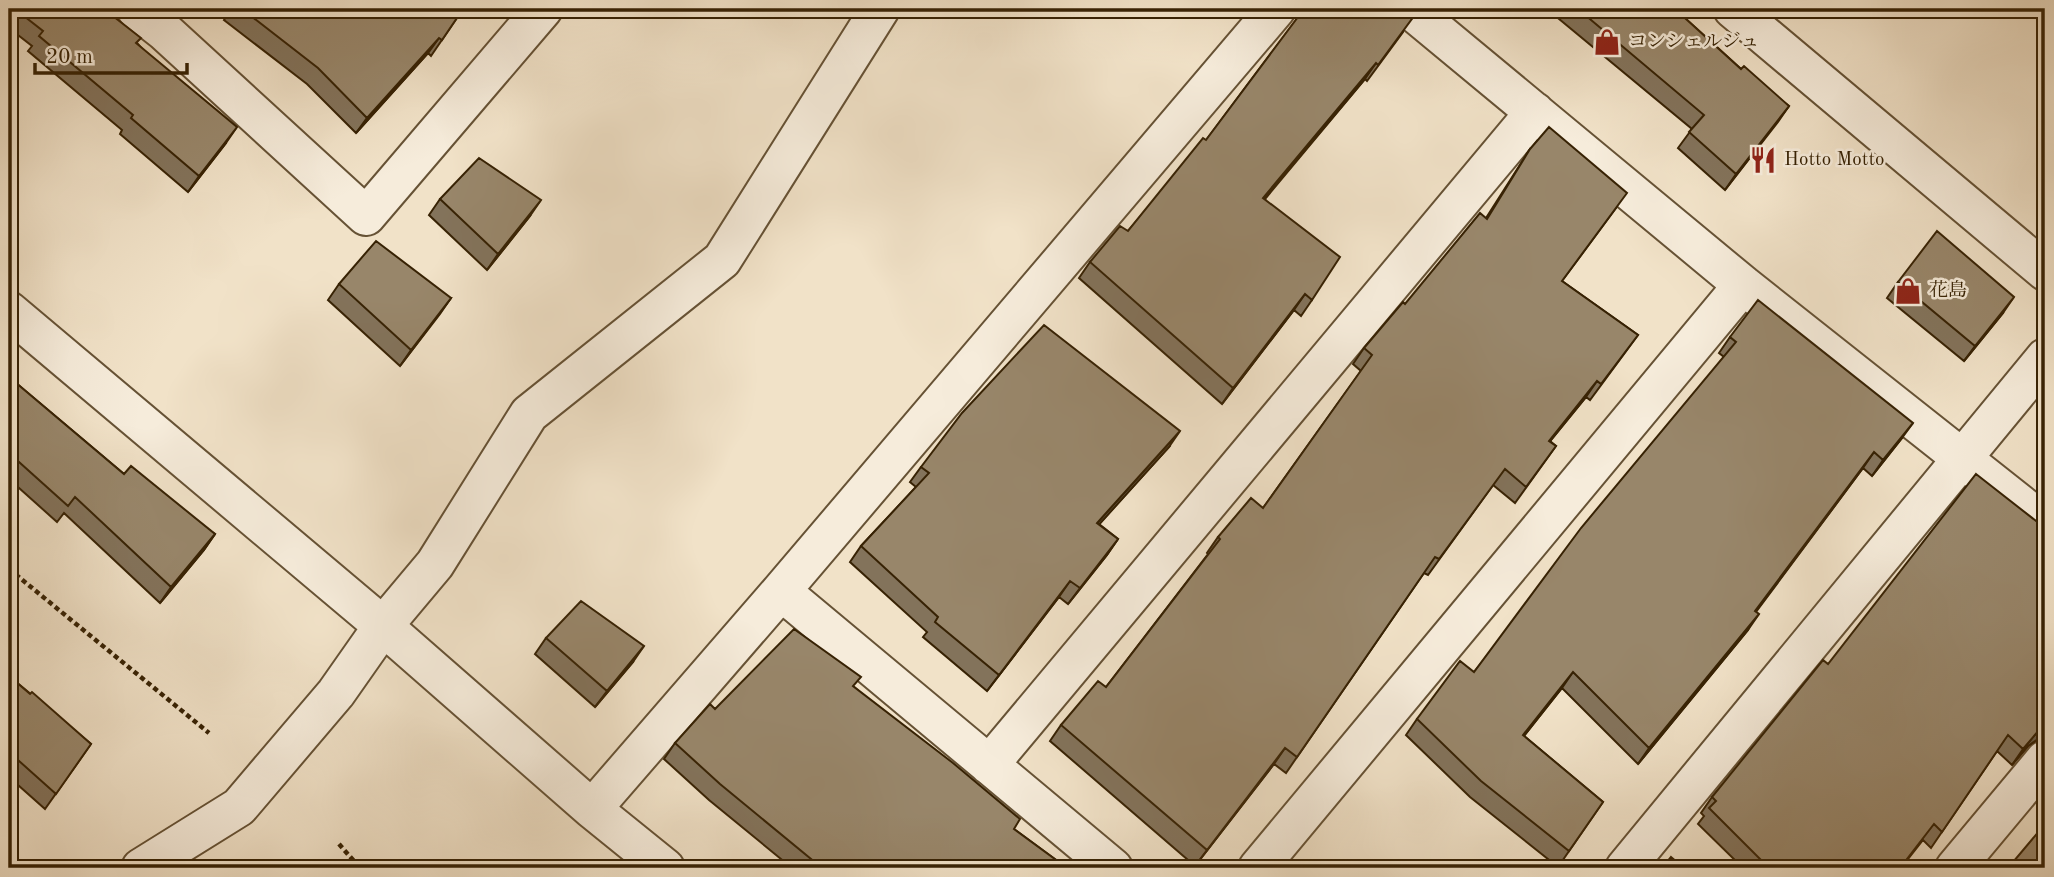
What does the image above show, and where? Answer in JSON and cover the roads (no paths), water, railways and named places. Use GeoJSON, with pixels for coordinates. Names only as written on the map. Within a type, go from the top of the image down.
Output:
{"type":"FeatureCollection","features":[{"type":"Feature","properties":{"kind":"street"},"geometry":{"type":"LineString","coordinates":[[161,16],[366,216],[543,9]]}},
{"type":"Feature","properties":{"kind":"street"},"geometry":{"type":"LineString","coordinates":[[141,868],[239,807],[336,693],[383,626],[435,564],[529,414],[722,260],[880,9]]}},
{"type":"Feature","properties":{"kind":"street"},"geometry":{"type":"LineString","coordinates":[[592,809],[1276,9]]}},
{"type":"Feature","properties":{"kind":"street"},"geometry":{"type":"LineString","coordinates":[[1410,9],[1743,285],[2045,524]]}},
{"type":"Feature","properties":{"kind":"street"},"geometry":{"type":"LineString","coordinates":[[1733,9],[2045,271]]}},
{"type":"Feature","properties":{"kind":"street"},"geometry":{"type":"LineString","coordinates":[[989,765],[1535,112]]}},
{"type":"Feature","properties":{"kind":"street"},"geometry":{"type":"LineString","coordinates":[[1258,868],[1743,285]]}},
{"type":"Feature","properties":{"kind":"street"},"geometry":{"type":"LineString","coordinates":[[9,312],[383,626],[592,809],[665,868]]}},
{"type":"Feature","properties":{"kind":"street"},"geometry":{"type":"LineString","coordinates":[[1625,868],[2045,358]]}},
{"type":"Feature","properties":{"kind":"street"},"geometry":{"type":"LineString","coordinates":[[781,591],[1113,868]]}},
{"type":"Feature","properties":{"kind":"street"},"geometry":{"type":"LineString","coordinates":[[1955,868],[2045,760]]}},
{"type":"Feature","properties":{"kind":"place","name":"コンシェルジュ"},"geometry":{"type":"Point","coordinates":[1607,42]}},
{"type":"Feature","properties":{"kind":"place","name":"Hotto Motto"},"geometry":{"type":"Point","coordinates":[1763,160]}},
{"type":"Feature","properties":{"kind":"place","name":"花島"},"geometry":{"type":"Point","coordinates":[1908,291]}}]}
